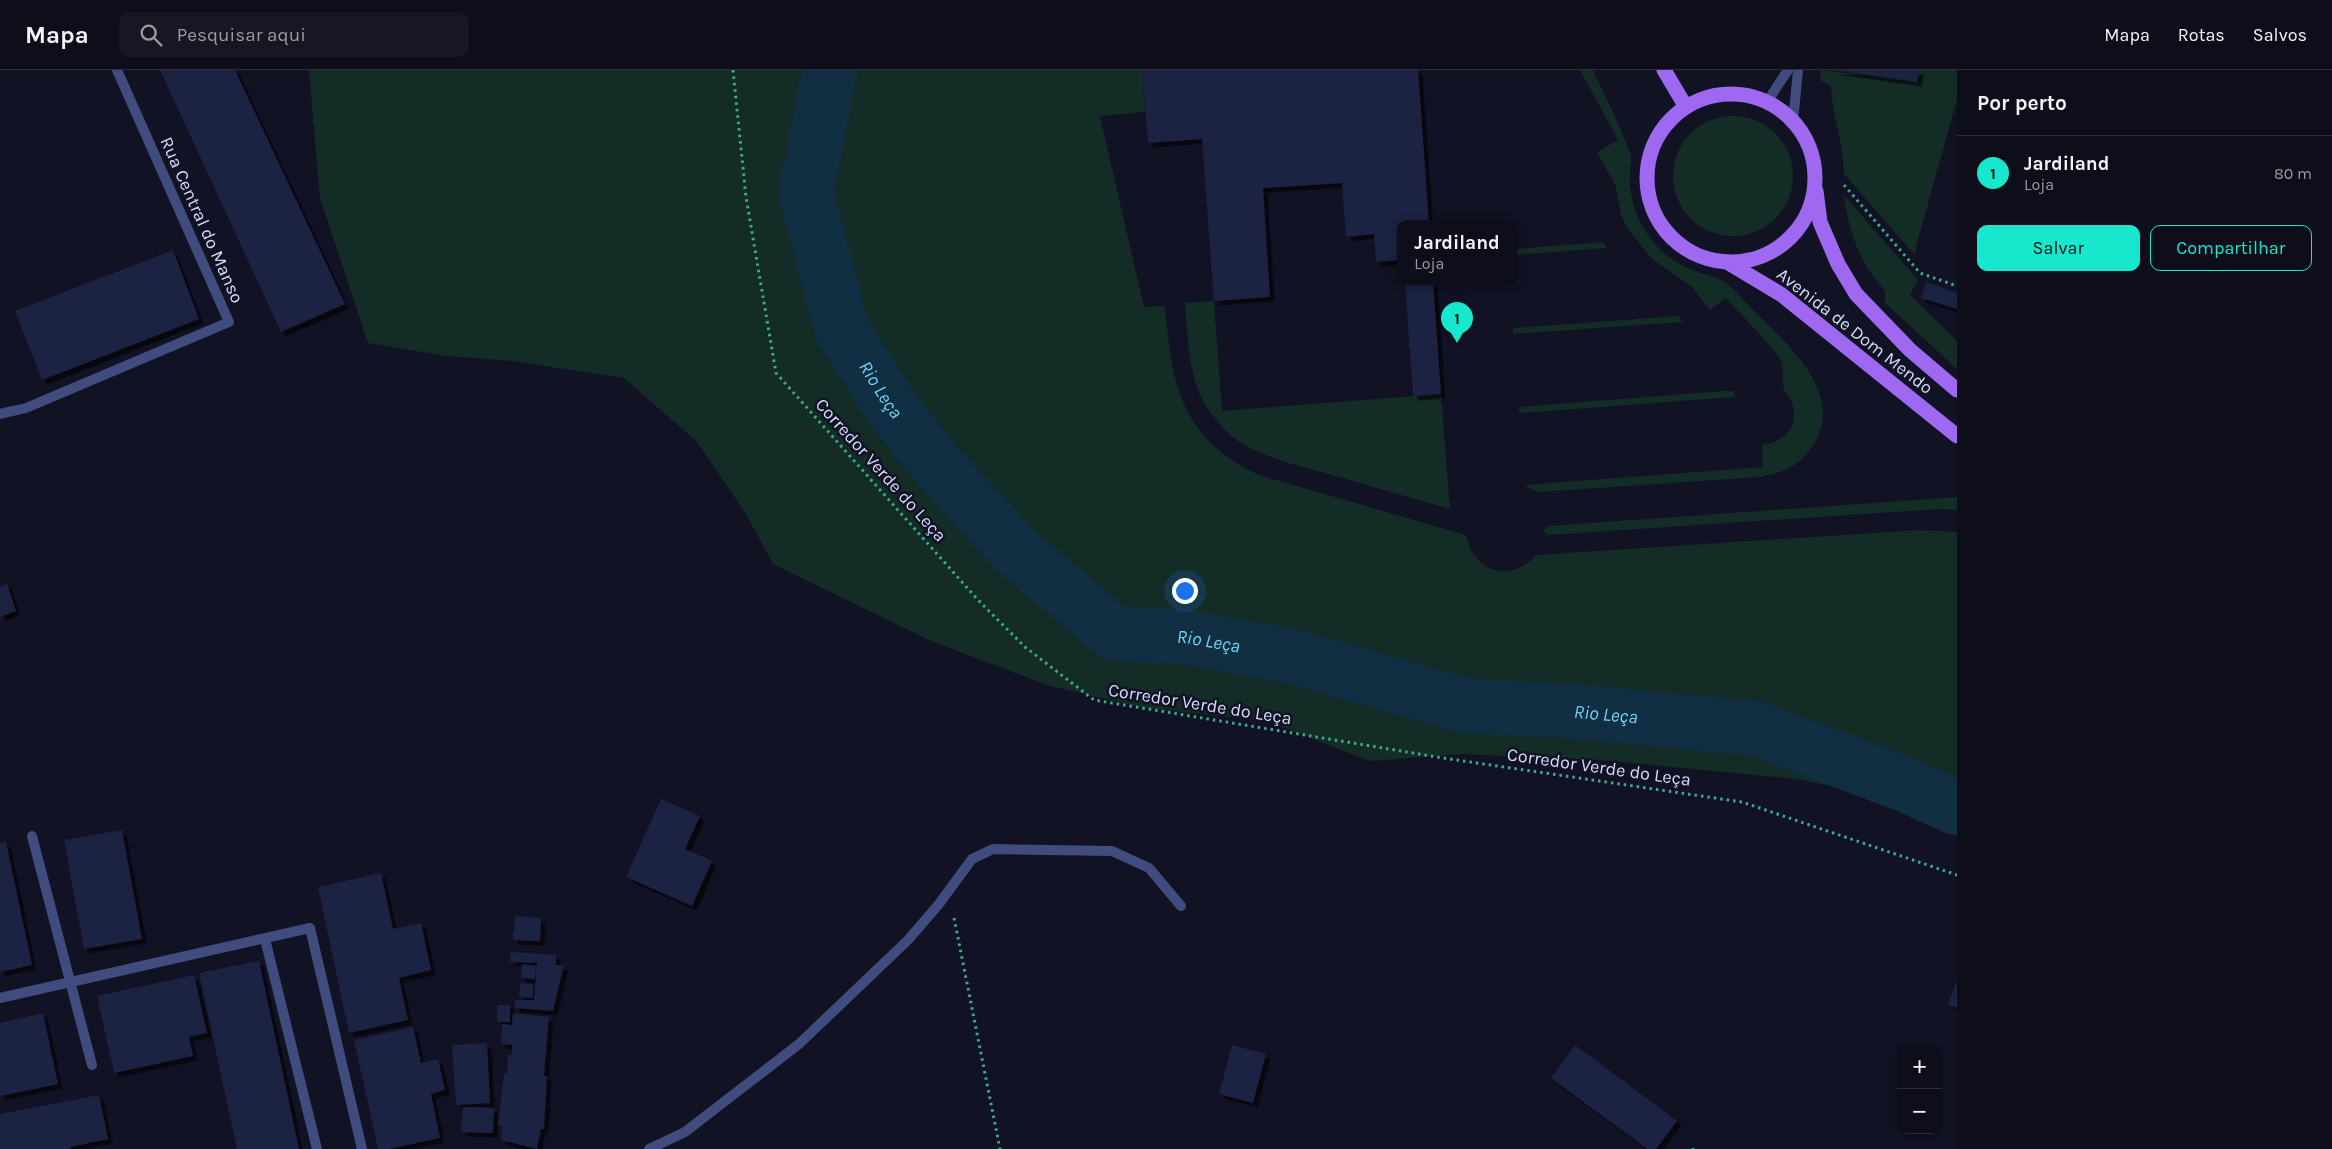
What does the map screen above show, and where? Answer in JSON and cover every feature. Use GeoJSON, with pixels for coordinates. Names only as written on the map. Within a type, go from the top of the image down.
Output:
{"type":"FeatureCollection","features":[{"type":"Feature","properties":{"kind":"main road"},"geometry":{"type":"LineString","coordinates":[[1664,70],[1686,107]]}},
{"type":"Feature","properties":{"kind":"main road"},"geometry":{"type":"LineString","coordinates":[[1726,94],[1754,97],[1766,102],[1781,111],[1793,122],[1809,147],[1814,162],[1815,182],[1807,214],[1787,240],[1774,250],[1759,257],[1727,262],[1701,256],[1678,243],[1660,223],[1650,199],[1647,173],[1652,147],[1666,125],[1686,107],[1712,96],[1726,94]]}},
{"type":"Feature","properties":{"kind":"main road","name":"Avenida de Dom Mendo"},"geometry":{"type":"LineString","coordinates":[[1815,182],[1820,222],[1838,264],[1856,294],[1910,350],[1957,390]]}},
{"type":"Feature","properties":{"kind":"main road","name":"Avenida de Dom Mendo"},"geometry":{"type":"LineString","coordinates":[[1727,262],[1782,295],[1957,436]]}},
{"type":"Feature","properties":{"kind":"street","name":"Rua Central do Manso"},"geometry":{"type":"LineString","coordinates":[[0,414],[26,408],[229,322],[117,70]]}},
{"type":"Feature","properties":{"kind":"street"},"geometry":{"type":"LineString","coordinates":[[1766,102],[1788,70]]}},
{"type":"Feature","properties":{"kind":"street"},"geometry":{"type":"LineString","coordinates":[[1793,122],[1798,70]]}},
{"type":"Feature","properties":{"kind":"street"},"geometry":{"type":"LineString","coordinates":[[32,836],[72,982],[92,1065]]}},
{"type":"Feature","properties":{"kind":"street"},"geometry":{"type":"LineString","coordinates":[[649,1149],[686,1132],[799,1044],[908,940],[939,904],[972,859],[993,849],[1112,851],[1149,868],[1182,906]]}},
{"type":"Feature","properties":{"kind":"street"},"geometry":{"type":"LineString","coordinates":[[0,998],[310,928],[362,1149]]}},
{"type":"Feature","properties":{"kind":"street"},"geometry":{"type":"LineString","coordinates":[[265,938],[317,1149]]}},
{"type":"Feature","properties":{"kind":"path","name":"Corredor Verde do Leça"},"geometry":{"type":"LineString","coordinates":[[733,70],[746,197],[776,373],[978,600],[1025,647],[1094,700],[1443,758],[1742,802],[1957,875]]}},
{"type":"Feature","properties":{"kind":"path"},"geometry":{"type":"LineString","coordinates":[[1844,185],[1920,273],[1957,286]]}},
{"type":"Feature","properties":{"kind":"path"},"geometry":{"type":"LineString","coordinates":[[939,904],[954,917],[1000,1149]]}},
{"type":"Feature","properties":{"kind":"green space"},"geometry":{"type":"Polygon","coordinates":[[[309,70],[1142,70],[1145,112],[1100,116],[1144,307],[1165,306],[1177,385],[1185,407],[1197,426],[1212,444],[1233,460],[1259,475],[1466,535],[1470,548],[1476,558],[1494,570],[1516,569],[1526,564],[1536,555],[1919,530],[1957,532],[1957,834],[1913,802],[1796,779],[1600,760],[1463,754],[1370,761],[1267,721],[1144,708],[1050,686],[931,641],[773,564],[746,514],[697,442],[624,378],[512,361],[446,356],[368,343],[320,198],[309,70]]]}},
{"type":"Feature","properties":{"kind":"green space"},"geometry":{"type":"Polygon","coordinates":[[[1580,70],[1593,70],[1630,151],[1630,189],[1633,203],[1640,223],[1649,236],[1665,254],[1677,263],[1718,278],[1737,292],[1791,349],[1815,382],[1821,400],[1823,418],[1818,436],[1813,445],[1808,453],[1795,465],[1779,473],[1760,477],[1539,492],[1524,486],[1763,467],[1762,445],[1782,438],[1794,421],[1792,404],[1783,385],[1783,370],[1780,359],[1767,343],[1726,298],[1710,310],[1692,287],[1652,259],[1628,229],[1621,215],[1616,187],[1597,152],[1618,140],[1580,70]]]}},
{"type":"Feature","properties":{"kind":"green space"},"geometry":{"type":"Polygon","coordinates":[[[1821,70],[1917,81],[1919,70],[1957,70],[1957,99],[1915,255],[1844,174],[1831,86],[1820,80],[1821,70]]]}},
{"type":"Feature","properties":{"kind":"green space"},"geometry":{"type":"Polygon","coordinates":[[[1733,116],[1756,120],[1775,134],[1789,153],[1793,176],[1789,199],[1775,218],[1756,232],[1733,236],[1710,232],[1691,218],[1677,199],[1673,176],[1677,153],[1691,134],[1710,120],[1733,116]]]}},
{"type":"Feature","properties":{"kind":"green space"},"geometry":{"type":"Polygon","coordinates":[[[1843,194],[1918,280],[1910,295],[1957,341],[1957,369],[1885,303],[1885,291],[1867,268],[1858,250],[1850,227],[1843,194]]]}},
{"type":"Feature","properties":{"kind":"green space"},"geometry":{"type":"Polygon","coordinates":[[[1603,242],[1607,248],[1517,255],[1517,249],[1603,242]]]}},
{"type":"Feature","properties":{"kind":"green space"},"geometry":{"type":"Polygon","coordinates":[[[1214,301],[1222,411],[1441,394],[1450,509],[1273,458],[1243,444],[1233,437],[1218,422],[1200,394],[1192,369],[1188,343],[1185,303],[1214,301]]]}},
{"type":"Feature","properties":{"kind":"green space"},"geometry":{"type":"Polygon","coordinates":[[[1678,316],[1683,322],[1513,334],[1513,328],[1678,316]]]}},
{"type":"Feature","properties":{"kind":"green space"},"geometry":{"type":"Polygon","coordinates":[[[1734,391],[1735,397],[1519,413],[1519,407],[1734,391]]]}},
{"type":"Feature","properties":{"kind":"green space"},"geometry":{"type":"Polygon","coordinates":[[[1957,497],[1957,510],[1939,509],[1548,535],[1543,531],[1547,526],[1957,497]]]}},
{"type":"Feature","properties":{"kind":"building"},"geometry":{"type":"Polygon","coordinates":[[[160,70],[235,70],[345,304],[281,332],[160,70]]]}},
{"type":"Feature","properties":{"kind":"building"},"geometry":{"type":"Polygon","coordinates":[[[1142,70],[1418,70],[1429,220],[1397,220],[1397,260],[1376,262],[1374,234],[1346,237],[1342,183],[1263,188],[1270,297],[1214,301],[1202,139],[1148,143],[1142,70]]]}},
{"type":"Feature","properties":{"kind":"building"},"geometry":{"type":"Polygon","coordinates":[[[1833,70],[1919,70],[1917,82],[1833,70]]]}},
{"type":"Feature","properties":{"kind":"building"},"geometry":{"type":"Polygon","coordinates":[[[173,250],[199,319],[42,380],[15,311],[173,250]]]}},
{"type":"Feature","properties":{"kind":"building"},"geometry":{"type":"Polygon","coordinates":[[[1926,282],[1957,293],[1957,309],[1921,298],[1926,282]]]}},
{"type":"Feature","properties":{"kind":"building"},"geometry":{"type":"Polygon","coordinates":[[[1405,285],[1433,285],[1441,394],[1413,396],[1405,285]]]}},
{"type":"Feature","properties":{"kind":"building"},"geometry":{"type":"Polygon","coordinates":[[[7,584],[16,611],[0,617],[0,587],[7,584]]]}},
{"type":"Feature","properties":{"kind":"building"},"geometry":{"type":"Polygon","coordinates":[[[661,799],[700,816],[685,849],[712,861],[692,906],[626,877],[661,799]]]}},
{"type":"Feature","properties":{"kind":"building"},"geometry":{"type":"Polygon","coordinates":[[[122,830],[142,939],[84,949],[64,840],[122,830]]]}},
{"type":"Feature","properties":{"kind":"building"},"geometry":{"type":"Polygon","coordinates":[[[6,842],[32,965],[0,972],[0,843],[6,842]]]}},
{"type":"Feature","properties":{"kind":"building"},"geometry":{"type":"Polygon","coordinates":[[[381,873],[393,929],[421,923],[431,970],[399,978],[408,1020],[349,1033],[318,887],[381,873]]]}},
{"type":"Feature","properties":{"kind":"building"},"geometry":{"type":"Polygon","coordinates":[[[515,916],[541,918],[540,941],[513,940],[515,916]]]}},
{"type":"Feature","properties":{"kind":"building"},"geometry":{"type":"Polygon","coordinates":[[[511,952],[556,955],[556,965],[564,965],[553,1011],[515,1008],[515,1000],[534,1000],[537,963],[510,962],[511,952]]]}},
{"type":"Feature","properties":{"kind":"building"},"geometry":{"type":"Polygon","coordinates":[[[259,961],[299,1149],[237,1149],[199,973],[259,961]]]}},
{"type":"Feature","properties":{"kind":"building"},"geometry":{"type":"Polygon","coordinates":[[[522,964],[536,966],[535,979],[521,978],[522,964]]]}},
{"type":"Feature","properties":{"kind":"building"},"geometry":{"type":"Polygon","coordinates":[[[194,975],[207,1033],[189,1037],[193,1056],[114,1073],[97,996],[194,975]]]}},
{"type":"Feature","properties":{"kind":"building"},"geometry":{"type":"Polygon","coordinates":[[[1957,981],[1957,1008],[1948,1004],[1957,981]]]}},
{"type":"Feature","properties":{"kind":"building"},"geometry":{"type":"Polygon","coordinates":[[[520,983],[533,984],[533,998],[519,997],[520,983]]]}},
{"type":"Feature","properties":{"kind":"building"},"geometry":{"type":"Polygon","coordinates":[[[497,1005],[510,1005],[510,1022],[497,1022],[497,1005]]]}},
{"type":"Feature","properties":{"kind":"building"},"geometry":{"type":"Polygon","coordinates":[[[43,1013],[58,1084],[0,1096],[0,1023],[43,1013]]]}},
{"type":"Feature","properties":{"kind":"building"},"geometry":{"type":"Polygon","coordinates":[[[513,1013],[549,1017],[544,1076],[547,1076],[544,1129],[541,1129],[537,1149],[501,1140],[502,1126],[498,1125],[504,1073],[507,1074],[508,1055],[512,1055],[512,1045],[501,1044],[502,1024],[512,1025],[513,1013]]]}},
{"type":"Feature","properties":{"kind":"building"},"geometry":{"type":"Polygon","coordinates":[[[413,1027],[421,1063],[438,1059],[445,1090],[431,1094],[440,1138],[389,1149],[378,1149],[354,1040],[413,1027]]]}},
{"type":"Feature","properties":{"kind":"building"},"geometry":{"type":"Polygon","coordinates":[[[487,1043],[490,1103],[456,1105],[452,1045],[487,1043]]]}},
{"type":"Feature","properties":{"kind":"building"},"geometry":{"type":"Polygon","coordinates":[[[1232,1045],[1266,1054],[1253,1103],[1219,1094],[1232,1045]]]}},
{"type":"Feature","properties":{"kind":"building"},"geometry":{"type":"Polygon","coordinates":[[[1575,1045],[1677,1121],[1656,1149],[1647,1149],[1551,1078],[1575,1045]]]}},
{"type":"Feature","properties":{"kind":"building"},"geometry":{"type":"Polygon","coordinates":[[[99,1095],[108,1139],[70,1147],[71,1149],[0,1149],[0,1114],[99,1095]]]}},
{"type":"Feature","properties":{"kind":"building"},"geometry":{"type":"Polygon","coordinates":[[[463,1107],[494,1108],[493,1133],[461,1132],[463,1107]]]}},
{"type":"Feature","properties":{"kind":"waterway","name":"Rio Leça"},"geometry":{"type":"LineString","coordinates":[[830,70],[806,193],[842,329],[891,407],[936,464],[1015,550],[1115,634],[1185,637],[1291,656],[1466,706],[1569,711],[1758,729],[1906,785],[1957,808]]}},
{"type":"Feature","properties":{"kind":"place","name":"Jardiland"},"geometry":{"type":"Point","coordinates":[1457,343]}}]}
